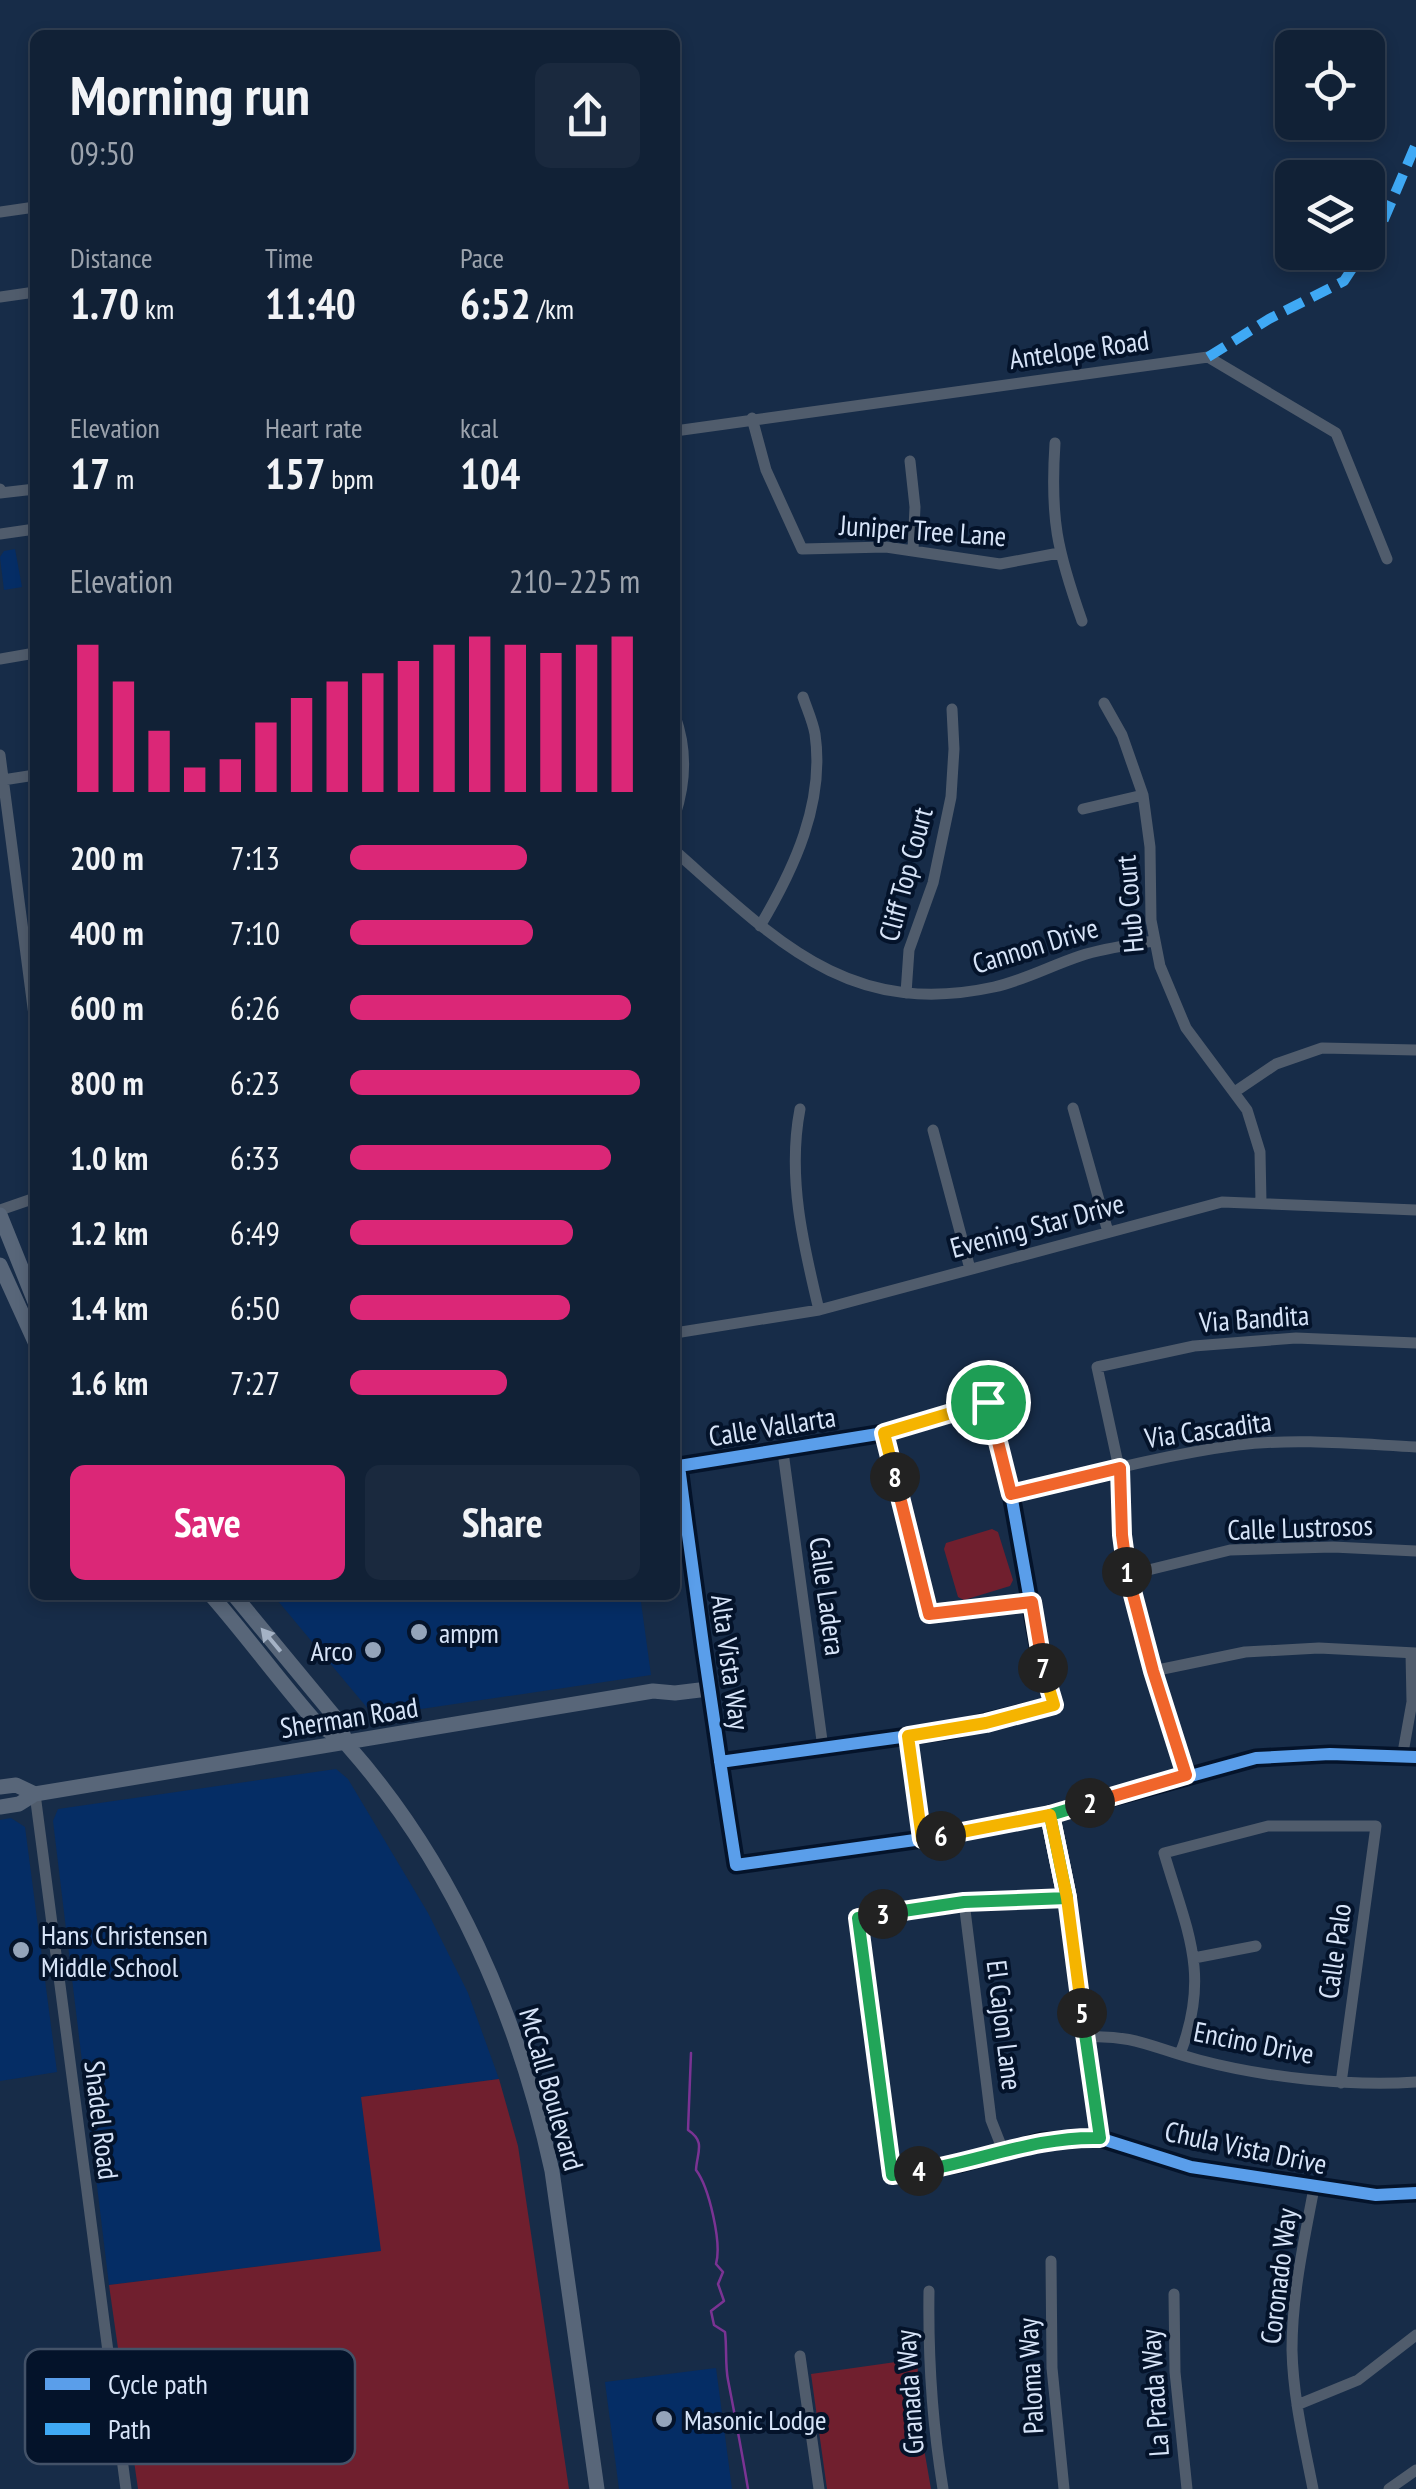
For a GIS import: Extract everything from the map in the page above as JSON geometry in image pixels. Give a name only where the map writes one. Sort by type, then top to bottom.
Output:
[{"type":"street","points":[[0,212],[30,208]]},
{"type":"street","points":[[0,298],[30,293]]},
{"type":"street","name":"Antelope Road","points":[[680,429],[1208,357],[1336,433],[1387,558]]},
{"type":"street","name":"Juniper Tree Lane","points":[[752,418],[766,470],[802,549],[854,546],[912,550],[1000,564],[1058,553]]},
{"type":"street","points":[[1055,443],[1051,494],[1058,553],[1082,621]]},
{"type":"street","points":[[910,461],[916,507],[912,550]]},
{"type":"street","points":[[0,489],[0,493],[30,490]]},
{"type":"street","points":[[0,534],[30,530]]},
{"type":"street","points":[[0,658],[30,654]]},
{"type":"street","points":[[760,926],[794,866],[812,798],[815,732],[803,697]]},
{"type":"street","name":"Hub Court","points":[[1104,703],[1122,734],[1144,795],[1154,941],[1169,993],[1186,1028],[1247,1110],[1258,1142],[1261,1202]]},
{"type":"street","name":"Cliff Top Court","points":[[906,993],[909,950],[932,883],[951,798],[952,708]]},
{"type":"street","points":[[680,739],[684,758],[680,796]]},
{"type":"street","points":[[0,756],[30,985]]},
{"type":"street","points":[[3,780],[30,775]]},
{"type":"street","points":[[1083,808],[1144,795]]},
{"type":"street","name":"Cannon Drive","points":[[680,855],[799,955],[844,978],[906,993],[991,988],[1030,978],[1077,957],[1154,941]]},
{"type":"street","points":[[1236,1091],[1300,1053],[1322,1048],[1416,1050]]},
{"type":"street","points":[[1073,1108],[1108,1232]]},
{"type":"street","points":[[800,1109],[794,1170],[807,1264],[818,1310]]},
{"type":"street","points":[[933,1130],[970,1269]]},
{"type":"street","points":[[30,1200],[0,1212],[30,1289]]},
{"type":"street","name":"Evening Star Drive","points":[[680,1332],[818,1310],[1202,1206],[1261,1202],[1416,1210]]},
{"type":"street","points":[[0,1265],[30,1331]]},
{"type":"street","name":"Via Bandita","points":[[1120,1468],[1098,1367],[1194,1346],[1296,1338],[1416,1343]]},
{"type":"street","name":"Calle Vallarta","points":[[680,1466],[884,1433],[988,1402],[1011,1494]]},
{"type":"street","points":[[884,1433],[929,1614],[1032,1602]]},
{"type":"street","name":"Via Cascadita","points":[[1011,1494],[1238,1445],[1308,1441],[1416,1447]]},
{"type":"street","name":"Calle Ladera","points":[[783,1452],[823,1748]]},
{"type":"street","points":[[1120,1468],[1122,1535],[1128,1575],[1186,1775]]},
{"type":"street","name":"Alta Vista Way","points":[[680,1474],[736,1864],[922,1839]]},
{"type":"street","points":[[720,1762],[969,1726],[1054,1705],[1040,1657],[1011,1494]]},
{"type":"street","name":"Calle Lustrosos","points":[[1128,1575],[1230,1550],[1333,1546],[1416,1551]]},
{"type":"street","name":"McCall Boulevard","points":[[214,1600],[316,1723],[346,1743],[385,1792],[444,1882],[486,1964],[518,2047],[541,2120],[552,2172],[597,2489]]},
{"type":"street","name":"McCall Boulevard","points":[[238,1600],[339,1722],[346,1743]]},
{"type":"street","points":[[908,1736],[922,1839],[1050,1815],[1256,1758],[1330,1754],[1409,1757],[1414,1653],[1320,1648],[1245,1652],[1153,1671]]},
{"type":"street","name":"Sherman Road","points":[[0,1807],[19,1804],[35,1794],[631,1693],[708,1689]]},
{"type":"street","points":[[0,1787],[16,1785],[35,1794]]},
{"type":"street","name":"Shadel Road","points":[[35,1794],[108,2349]]},
{"type":"street","points":[[1050,1815],[1067,1898],[1100,2138]]},
{"type":"street","name":"Calle Palo","points":[[1194,1958],[1164,1853],[1268,1826],[1376,1826],[1341,2083]]},
{"type":"street","points":[[964,1902],[1067,1898]]},
{"type":"street","name":"Chula Vista Drive","points":[[964,1902],[858,1918],[892,2175],[959,2164],[1042,2140],[1100,2138],[1192,2167],[1376,2196],[1416,2193]]},
{"type":"street","name":"El Cajon Lane","points":[[964,1902],[991,2120],[1004,2152]]},
{"type":"street","points":[[1180,2054],[1192,2024],[1197,1992],[1194,1958],[1256,1946]]},
{"type":"street","name":"Encino Drive","points":[[1086,2036],[1128,2037],[1211,2063],[1341,2083],[1416,2082]]},
{"type":"street","name":"Coronado Way","points":[[1313,2489],[1297,2405],[1292,2352],[1294,2299],[1314,2188]]},
{"type":"street","name":"Paloma Way","points":[[1052,2261],[1052,2368],[1064,2489]]},
{"type":"street","name":"Granada Way","points":[[929,2290],[930,2378],[943,2489]]},
{"type":"street","name":"La Prada Way","points":[[1174,2294],[1175,2372],[1187,2489]]},
{"type":"street","points":[[1297,2405],[1358,2380],[1416,2334]]},
{"type":"street","points":[[800,2356],[818,2489]]},
{"type":"street","name":"Shadel Road","points":[[123,2464],[126,2489]]},
{"type":"street","points":[[1389,2489],[1416,2470]]},
{"type":"shaded area","points":[[15,549],[22,587],[4,590],[0,557],[4,551]]},
{"type":"shaded area","points":[[992,1529],[998,1532],[1013,1580],[1010,1586],[964,1600],[958,1597],[944,1549],[946,1543]]},
{"type":"shaded area","points":[[277,1600],[641,1600],[651,1675],[374,1716]]},
{"type":"shaded area","points":[[336,1769],[348,1779],[428,1913],[468,1993],[499,2079],[361,2097],[382,2251],[109,2285],[53,1821],[58,1809]]},
{"type":"shaded area","name":"Hans Christensen Middle School","points":[[11,1818],[25,1827],[57,2072],[0,2081],[0,1820]]},
{"type":"shaded area","points":[[499,2079],[518,2146],[569,2489],[138,2489],[134,2464],[355,2464],[355,2349],[118,2349],[109,2285],[381,2251],[361,2097]]},
{"type":"shaded area","points":[[917,2359],[923,2443],[931,2489],[827,2489],[811,2374]]},
{"type":"shaded area","points":[[716,2368],[732,2489],[619,2489],[605,2382]]},
{"type":"waterway","points":[[691,2053],[688,2130],[699,2143],[696,2170],[710,2202],[716,2230],[716,2264],[723,2272],[718,2284],[724,2301],[711,2311],[714,2325],[725,2332],[727,2374],[748,2489]]},
{"type":"marked path","points":[[1385,217],[1416,144]]},
{"type":"marked path","points":[[1208,357],[1269,319],[1344,281],[1351,270]]},
{"type":"cycle path","points":[[680,1466],[884,1433],[988,1402],[1011,1494],[1040,1657],[1054,1705],[952,1730],[721,1762]]},
{"type":"cycle path","points":[[680,1473],[721,1762]]},
{"type":"cycle path","points":[[721,1762],[736,1865],[922,1839],[1049,1815],[1256,1758],[1330,1754],[1416,1757]]},
{"type":"cycle path","points":[[1067,1898],[964,1902],[858,1918],[892,2175],[959,2164],[1042,2141],[1099,2138],[1191,2167],[1376,2195],[1416,2193]]},
{"type":"place","name":"ampm","points":[[419,1632]]},
{"type":"place","name":"Arco","points":[[373,1650]]},
{"type":"place","name":"Hans Christensen Middle School","points":[[21,1950]]},
{"type":"place","name":"Masonic Lodge","points":[[664,2419]]},
{"type":"route","points":[[988,1402],[884,1433],[929,1614],[1032,1602],[1040,1657],[1054,1705],[986,1723],[908,1736],[922,1839],[1050,1815],[1067,1898],[1100,2138],[1042,2140],[959,2164],[892,2175],[858,1918],[964,1902],[1067,1898],[1050,1815],[1186,1775],[1128,1575],[1122,1535],[1120,1468],[1011,1494],[988,1402]]}]
